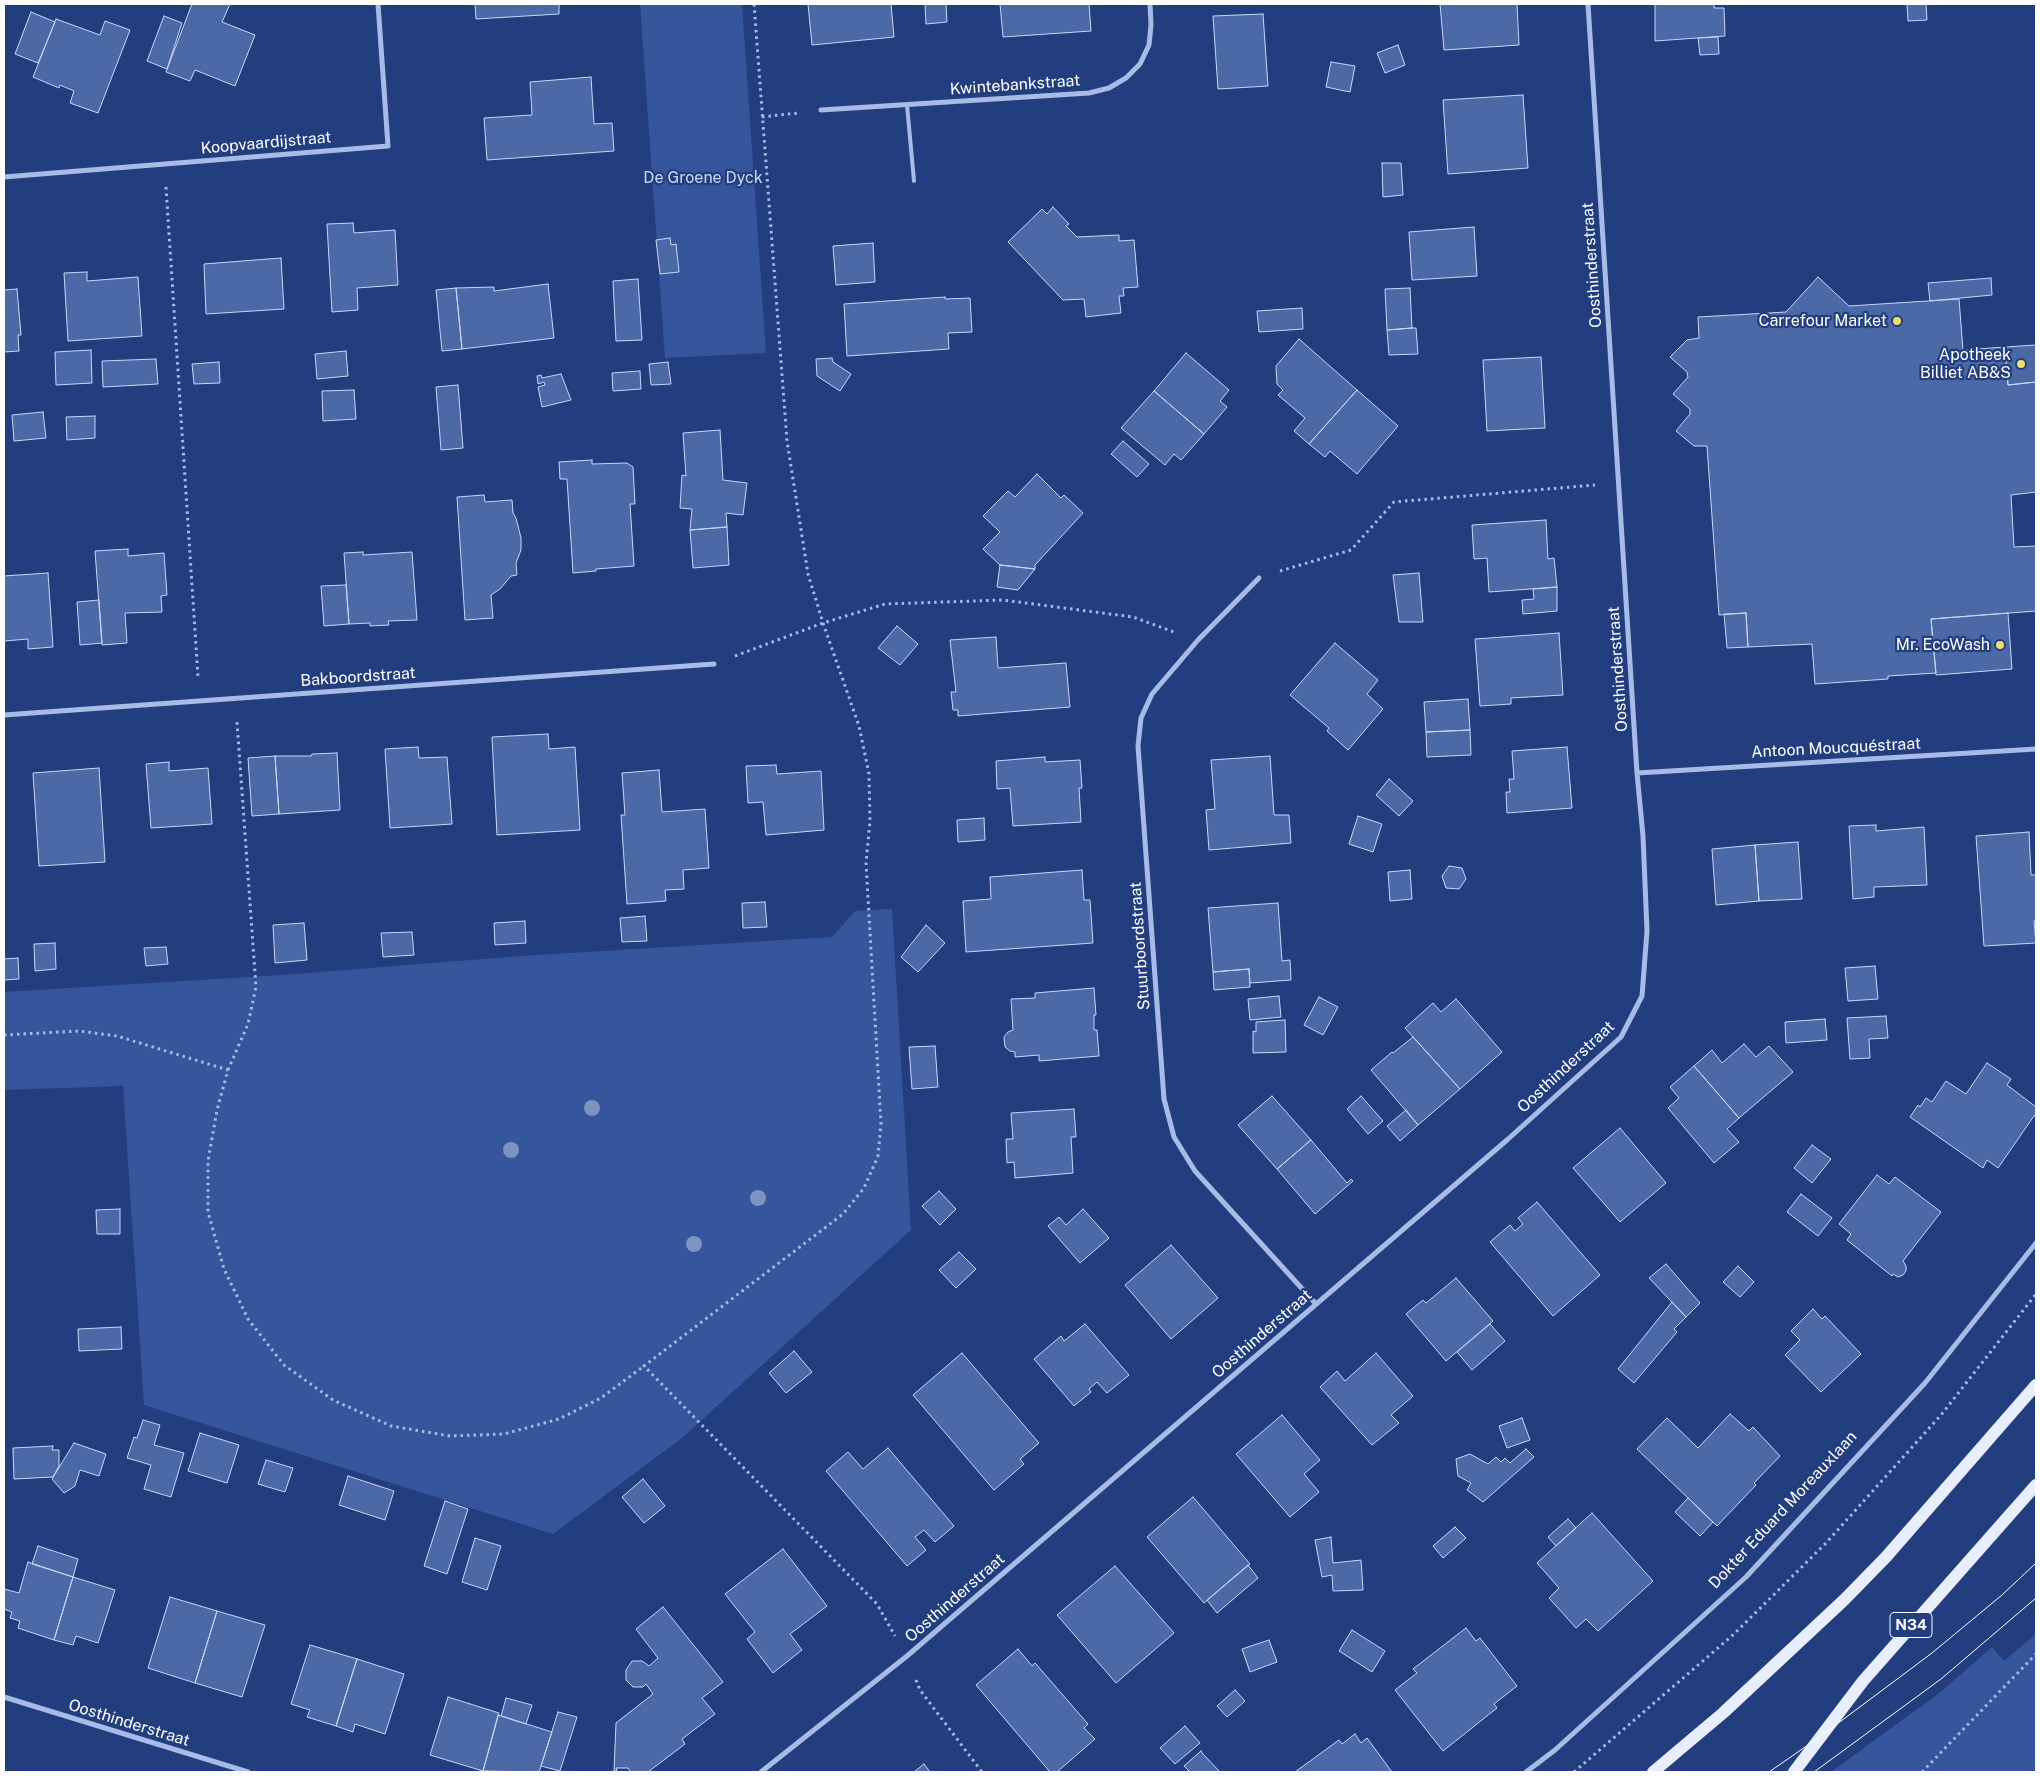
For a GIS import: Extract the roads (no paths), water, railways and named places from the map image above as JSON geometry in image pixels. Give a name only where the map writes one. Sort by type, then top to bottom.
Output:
[{"type":"main road","points":[[1653,1772],[1764,1676],[1874,1569],[2016,1410],[2036,1385]]},
{"type":"main road","name":"N34","points":[[1794,1772],[1863,1681],[2036,1485]]},
{"type":"street","name":"Koopvaardijstraat","points":[[4,177],[388,146],[378,4]]},
{"type":"street","name":"Kwintebankstraat","points":[[821,110],[1089,93],[1109,88],[1126,78],[1140,64],[1149,45],[1151,25],[1150,4]]},
{"type":"street","name":"Oosthinderstraat","points":[[761,1772],[907,1656],[1507,1140],[1621,1037],[1642,996],[1648,931],[1643,836],[1637,773],[1588,4]]},
{"type":"street","name":"Stuurboordstraat","points":[[1259,578],[1198,640],[1152,694],[1140,718],[1138,746],[1164,1098],[1174,1137],[1195,1171],[1316,1304]]},
{"type":"street","name":"Bakboordstraat","points":[[4,715],[714,664]]},
{"type":"street","name":"Antoon Moucquéstraat","points":[[1637,773],[2036,749]]},
{"type":"street","name":"Dokter Eduard Moreauxlaan","points":[[1526,1772],[1556,1750],[1746,1577],[1925,1383],[2036,1243]]},
{"type":"street","name":"Oosthinderstraat","points":[[4,1697],[248,1772]]},
{"type":"lane","points":[[907,105],[914,181]]},
{"type":"tram line","points":[[1769,1772],[1821,1736],[1932,1653],[2002,1595],[2036,1563]]},
{"type":"tram line","points":[[1814,1772],[1941,1679],[2036,1598]]},
{"type":"place","name":"Carrefour Market","points":[[1897,321]]},
{"type":"place","name":"Apotheek Billiet AB&S","points":[[2021,364]]},
{"type":"place","name":"Mr. EcoWash","points":[[2000,645]]},
{"type":"park label","name":"De Groene Dyck","points":[[703,178]]}]
